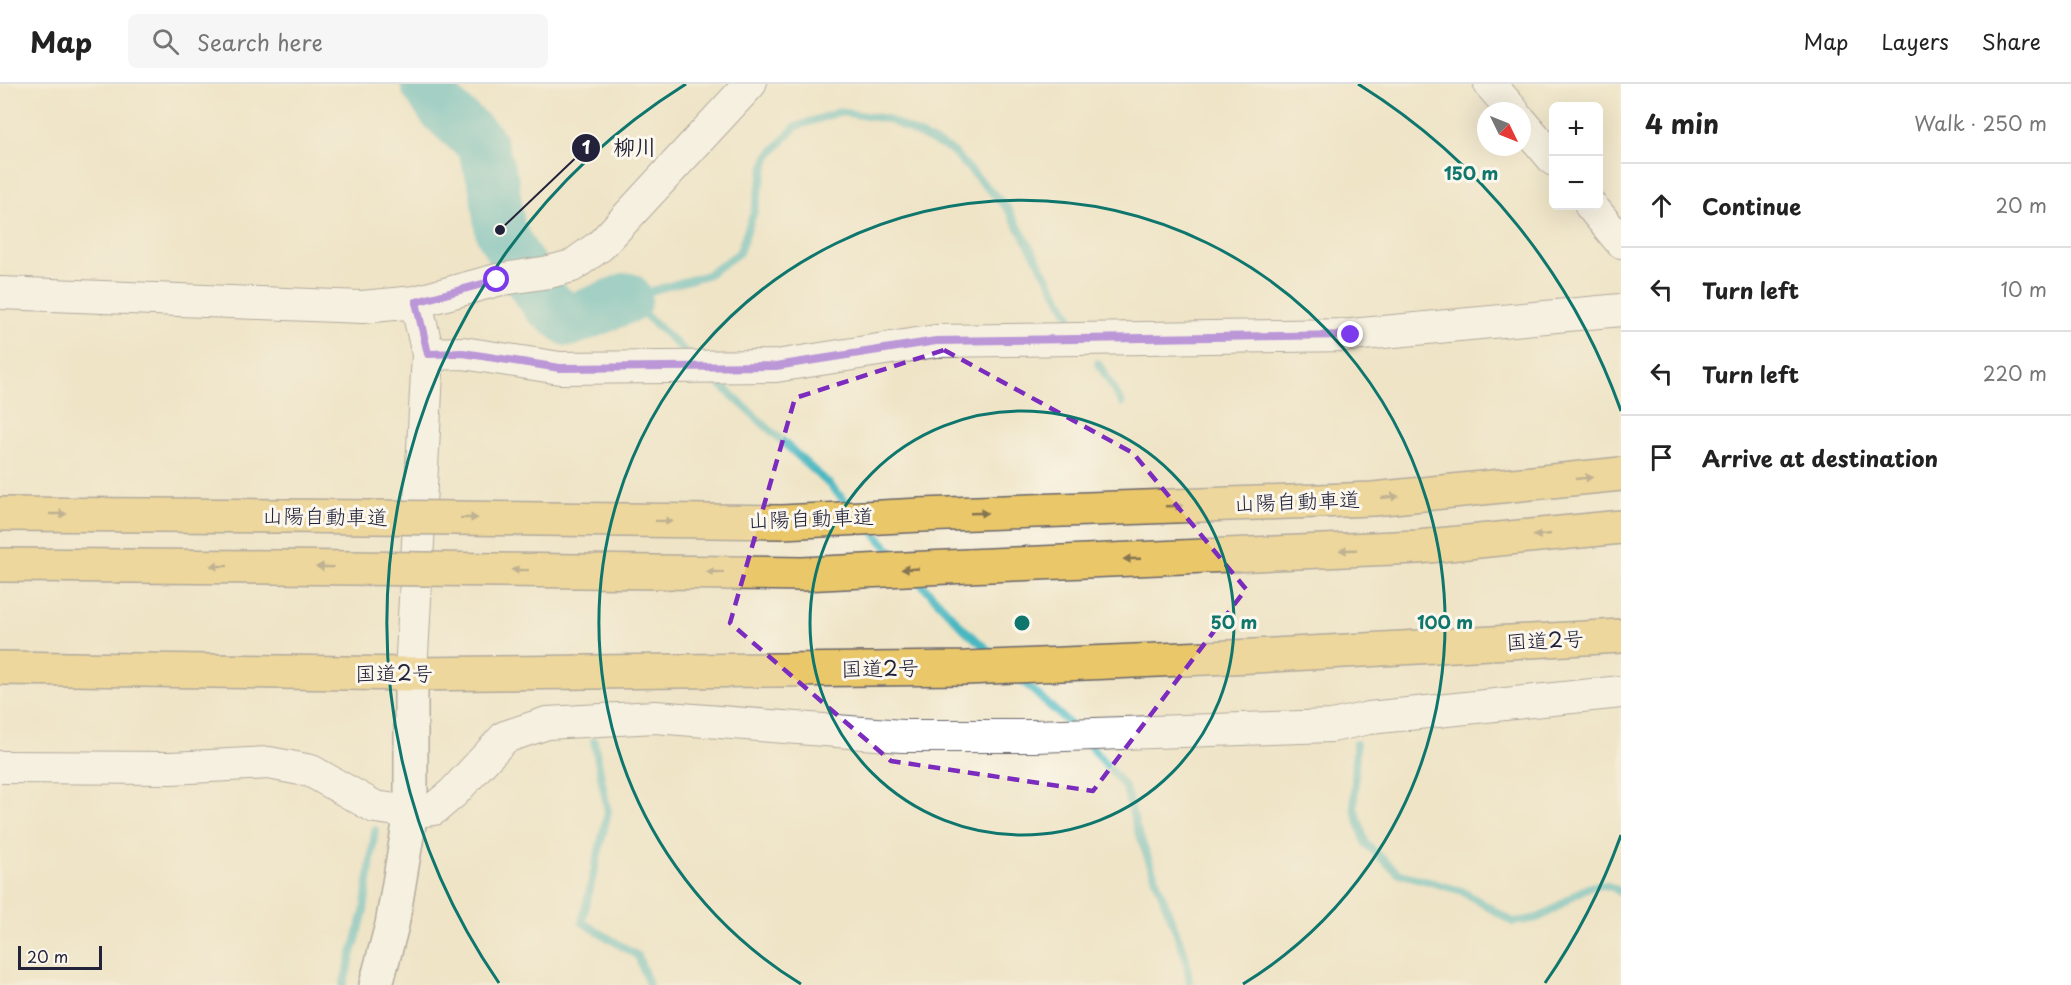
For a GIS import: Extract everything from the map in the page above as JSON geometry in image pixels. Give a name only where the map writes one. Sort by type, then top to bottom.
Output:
[{"type":"highway","name":"山陽自動車道","points":[[0,514],[782,522],[1373,499],[1621,474]]},
{"type":"highway","points":[[0,565],[802,574],[1418,547],[1621,527]]},
{"type":"highway","name":"国道2号","points":[[0,668],[411,674],[966,668],[1254,656],[1621,636]]},
{"type":"highway","name":"国道2号","points":[[0,688],[137,670]]},
{"type":"street","points":[[0,294],[362,307],[416,302],[497,280],[572,266],[601,245],[750,84]]},
{"type":"street","points":[[1490,84],[1505,102]]},
{"type":"street","points":[[1531,133],[1551,156]]},
{"type":"street","points":[[1594,210],[1621,242]]},
{"type":"street","points":[[376,985],[392,925],[411,812],[411,674],[428,354],[416,302]]},
{"type":"street","points":[[428,354],[463,353],[560,368],[776,366],[936,341],[1351,335],[1621,310]]},
{"type":"street","points":[[0,767],[171,768],[269,763],[311,771],[375,807],[411,812],[434,810],[506,737],[547,723],[655,717],[902,736],[1035,736],[1332,726],[1369,718],[1621,692]]},
{"type":"highlighted area","points":[[944,350],[1133,453],[1246,589],[1093,791],[891,761],[730,623],[795,398]]},
{"type":"waterway","points":[[426,84],[443,109],[481,143],[494,184],[500,230],[516,260],[547,304],[570,321],[627,298]]},
{"type":"waterway","points":[[627,298],[707,275],[739,253],[754,212],[767,158],[795,127],[839,112],[887,119],[951,150],[1008,209],[1070,316]]},
{"type":"waterway","points":[[627,298],[692,358]]},
{"type":"waterway","points":[[1098,363],[1122,403]]},
{"type":"waterway","points":[[710,375],[830,485],[853,510]]},
{"type":"waterway","points":[[868,526],[900,561]]},
{"type":"waterway","points":[[915,577],[964,629],[995,656]]},
{"type":"waterway","points":[[1016,675],[1073,727]]},
{"type":"waterway","points":[[594,741],[608,812],[582,922],[638,956],[649,985]]},
{"type":"waterway","points":[[1088,743],[1125,787],[1137,829],[1186,958],[1190,985]]},
{"type":"waterway","points":[[1356,744],[1354,807],[1366,844],[1398,873],[1462,891],[1513,922],[1537,918],[1578,893],[1599,885],[1610,887],[1621,893]]},
{"type":"waterway","points":[[343,985],[364,912],[375,830]]},
{"type":"place","name":"柳川","points":[[500,230]]},
{"type":"route","points":[[497,280],[416,302],[428,354],[463,353],[560,368],[776,366],[936,341],[1351,335]]}]
